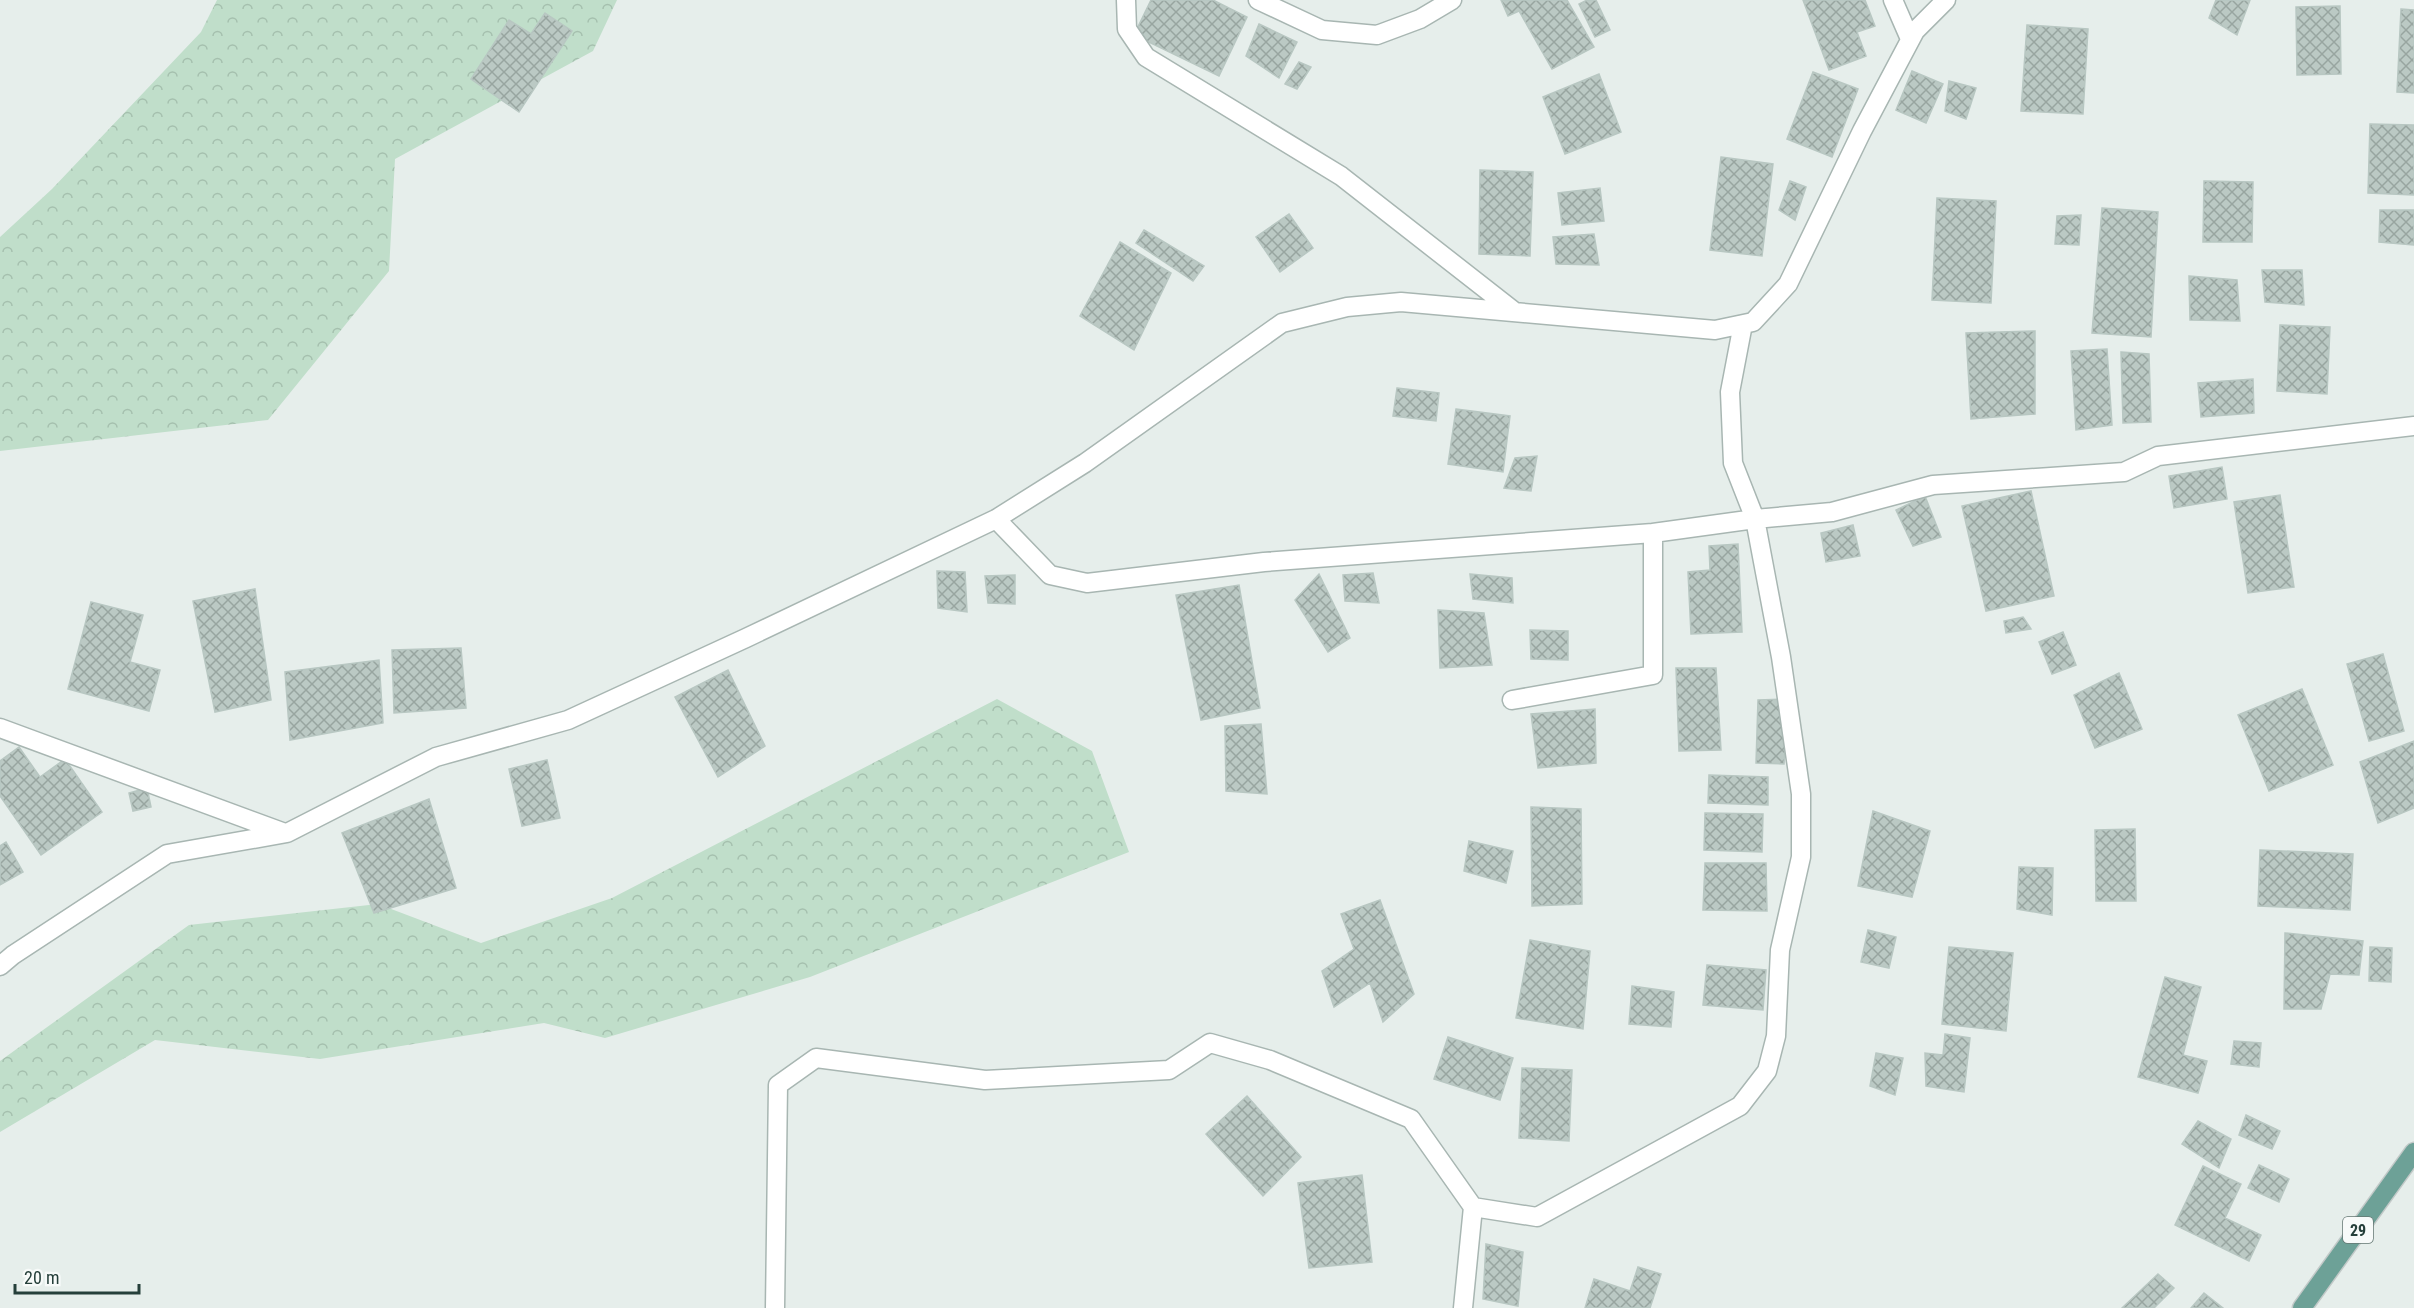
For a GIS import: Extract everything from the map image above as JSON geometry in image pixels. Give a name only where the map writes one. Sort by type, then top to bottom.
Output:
[{"type":"main road","name":"29","points":[[2302,1308],[2414,1152]]},
{"type":"street","points":[[1126,0],[1127,29],[1146,57],[1341,176],[1515,312]]},
{"type":"street","points":[[1258,0],[1322,30],[1377,35],[1420,19],[1452,0]]},
{"type":"street","points":[[1893,0],[1910,39]]},
{"type":"street","points":[[0,966],[13,955],[167,854],[287,833],[436,757],[568,720],[996,519],[1085,463],[1282,323],[1347,307],[1401,302],[1715,330],[1753,322],[1788,284],[1862,131],[1910,39],[1946,0]]},
{"type":"street","points":[[1473,1207],[1537,1217],[1740,1106],[1767,1071],[1776,1036],[1780,950],[1801,857],[1801,794],[1781,657],[1755,519],[1733,463],[1730,392],[1743,324]]},
{"type":"street","points":[[996,519],[1050,575],[1087,583],[1264,562],[1653,533],[1755,519],[1832,512],[1933,485],[2124,472],[2158,456],[2414,426]]},
{"type":"street","points":[[1512,700],[1653,675],[1653,533]]},
{"type":"street","points":[[0,728],[287,833]]},
{"type":"street","points":[[775,1308],[778,1085],[816,1058],[985,1080],[1169,1070],[1210,1043],[1270,1060],[1411,1119],[1473,1207],[1463,1308]]},
{"type":"green space","points":[[217,0],[617,0],[593,51],[395,159],[389,271],[268,420],[0,451],[0,237],[52,189],[201,32]]},
{"type":"green space","points":[[997,699],[1092,751],[1129,852],[810,977],[605,1038],[544,1023],[320,1059],[155,1040],[0,1132],[0,1061],[189,925],[378,904],[481,943],[612,898]]},
{"type":"building","points":[[1151,0],[1213,0],[1247,17],[1219,76],[1134,35]]},
{"type":"building","points":[[1501,0],[1567,0],[1594,47],[1552,69],[1519,11],[1508,16]]},
{"type":"building","points":[[1587,0],[1596,0],[1610,30],[1595,37],[1579,4]]},
{"type":"building","points":[[1803,0],[1865,0],[1875,26],[1857,32],[1866,56],[1829,70]]},
{"type":"building","points":[[2216,0],[2250,0],[2237,35],[2209,18]]},
{"type":"building","points":[[2340,6],[2341,74],[2297,75],[2296,7]]},
{"type":"building","points":[[2401,9],[2414,10],[2414,93],[2397,92]]},
{"type":"building","points":[[545,13],[572,31],[519,112],[471,79],[509,20],[531,34]]},
{"type":"building","points":[[1259,24],[1297,42],[1279,78],[1246,56]]},
{"type":"building","points":[[2027,25],[2088,29],[2083,114],[2021,111]]},
{"type":"building","points":[[1299,62],[1311,67],[1297,89],[1285,84]]},
{"type":"building","points":[[1912,71],[1943,84],[1926,123],[1896,110]]},
{"type":"building","points":[[1813,72],[1858,89],[1832,157],[1787,139]]},
{"type":"building","points":[[1599,74],[1621,132],[1565,154],[1543,97]]},
{"type":"building","points":[[1949,81],[1976,88],[1966,119],[1945,111]]},
{"type":"building","points":[[2370,124],[2414,125],[2414,195],[2368,193]]},
{"type":"building","points":[[1721,157],[1773,164],[1762,256],[1710,250]]},
{"type":"building","points":[[1480,170],[1533,172],[1530,256],[1479,254]]},
{"type":"building","points":[[1790,181],[1806,187],[1795,220],[1779,210]]},
{"type":"building","points":[[2204,181],[2253,182],[2252,242],[2203,242]]},
{"type":"building","points":[[1600,188],[1604,221],[1562,225],[1558,193]]},
{"type":"building","points":[[1937,198],[1996,201],[1991,303],[1932,300]]},
{"type":"building","points":[[2102,208],[2158,212],[2151,337],[2092,333]]},
{"type":"building","points":[[2380,210],[2414,210],[2414,245],[2379,242]]},
{"type":"building","points":[[1289,214],[1313,248],[1280,272],[1256,237]]},
{"type":"building","points":[[2081,215],[2079,245],[2055,244],[2057,216]]},
{"type":"building","points":[[1144,230],[1204,266],[1193,281],[1136,243]]},
{"type":"building","points":[[1594,234],[1599,265],[1556,264],[1553,237]]},
{"type":"building","points":[[1120,242],[1171,273],[1134,350],[1080,316]]},
{"type":"building","points":[[2262,270],[2302,270],[2304,305],[2265,302]]},
{"type":"building","points":[[2189,276],[2237,280],[2240,321],[2190,320]]},
{"type":"building","points":[[2280,325],[2330,327],[2327,394],[2277,391]]},
{"type":"building","points":[[2035,331],[2035,414],[1971,419],[1966,333]]},
{"type":"building","points":[[2107,349],[2112,425],[2076,430],[2071,351]]},
{"type":"building","points":[[2121,352],[2149,354],[2151,422],[2123,423]]},
{"type":"building","points":[[2253,379],[2254,413],[2201,417],[2198,383]]},
{"type":"building","points":[[1397,388],[1439,393],[1436,421],[1393,416]]},
{"type":"building","points":[[1456,409],[1510,416],[1503,472],[1448,464]]},
{"type":"building","points":[[1537,456],[1531,491],[1504,488],[1515,458]]},
{"type":"building","points":[[2222,467],[2227,499],[2174,508],[2169,476]]},
{"type":"building","points":[[2031,491],[2054,596],[1986,611],[1962,506]]},
{"type":"building","points":[[2280,495],[2294,587],[2248,593],[2234,502]]},
{"type":"building","points":[[1925,496],[1941,537],[1913,546],[1896,510]]},
{"type":"building","points":[[1853,525],[1860,556],[1826,562],[1821,533]]},
{"type":"building","points":[[1738,544],[1742,632],[1691,634],[1688,572],[1710,570],[1709,546]]},
{"type":"building","points":[[937,571],[965,572],[967,612],[938,608]]},
{"type":"building","points":[[1373,573],[1379,603],[1345,601],[1343,575]]},
{"type":"building","points":[[1319,574],[1350,638],[1328,652],[1295,600]]},
{"type":"building","points":[[1470,574],[1512,578],[1513,603],[1473,599]]},
{"type":"building","points":[[1015,575],[1015,604],[988,603],[985,576]]},
{"type":"building","points":[[1239,585],[1260,708],[1201,720],[1176,595]]},
{"type":"building","points":[[255,589],[271,700],[215,712],[193,601]]},
{"type":"building","points":[[91,602],[143,615],[130,662],[160,670],[149,711],[68,689]]},
{"type":"building","points":[[1438,610],[1484,613],[1492,665],[1440,668]]},
{"type":"building","points":[[2023,617],[2031,629],[2006,633],[2004,621]]},
{"type":"building","points":[[1530,630],[1568,631],[1568,660],[1531,659]]},
{"type":"building","points":[[2063,632],[2076,665],[2052,674],[2039,642]]},
{"type":"building","points":[[461,648],[466,708],[394,713],[392,650]]},
{"type":"building","points":[[2383,654],[2404,731],[2369,741],[2347,664]]},
{"type":"building","points":[[379,660],[383,723],[290,740],[285,672]]},
{"type":"building","points":[[1676,668],[1716,668],[1721,750],[1679,751]]},
{"type":"building","points":[[728,670],[765,746],[718,777],[675,697]]},
{"type":"building","points":[[2119,673],[2142,729],[2095,748],[2074,695]]},
{"type":"building","points":[[2302,689],[2333,765],[2269,791],[2238,715]]},
{"type":"building","points":[[1789,699],[1784,764],[1756,763],[1758,700]]},
{"type":"building","points":[[1595,709],[1596,763],[1538,768],[1531,714]]},
{"type":"building","points":[[1261,724],[1267,794],[1226,791],[1225,726]]},
{"type":"building","points":[[2414,741],[2414,808],[2378,823],[2360,762]]},
{"type":"building","points":[[19,747],[40,777],[65,759],[102,812],[41,855],[0,796],[0,761]]},
{"type":"building","points":[[547,760],[560,818],[522,826],[509,769]]},
{"type":"building","points":[[1709,775],[1768,777],[1768,805],[1708,803]]},
{"type":"building","points":[[147,788],[151,807],[133,811],[129,793]]},
{"type":"building","points":[[429,799],[456,888],[374,913],[342,833]]},
{"type":"building","points":[[1531,807],[1581,809],[1582,904],[1532,906]]},
{"type":"building","points":[[1873,811],[1930,831],[1912,897],[1858,886]]},
{"type":"building","points":[[1705,813],[1763,814],[1762,852],[1704,850]]},
{"type":"building","points":[[2135,829],[2136,901],[2096,901],[2095,830]]},
{"type":"building","points":[[1469,841],[1513,851],[1506,883],[1464,871]]},
{"type":"building","points":[[6,842],[23,872],[0,885],[0,846]]},
{"type":"building","points":[[2260,850],[2353,854],[2350,910],[2258,906]]},
{"type":"building","points":[[1705,863],[1766,863],[1767,911],[1703,910]]},
{"type":"building","points":[[2019,867],[2053,868],[2052,915],[2017,909]]},
{"type":"building","points":[[1380,900],[1414,994],[1383,1022],[1370,983],[1334,1007],[1322,971],[1354,949],[1341,914]]},
{"type":"building","points":[[1868,930],[1896,937],[1889,968],[1861,962]]},
{"type":"building","points":[[2285,933],[2363,941],[2359,975],[2330,974],[2321,1009],[2284,1009]]},
{"type":"building","points":[[1530,940],[1590,951],[1583,1029],[1516,1018]]},
{"type":"building","points":[[1949,947],[2013,953],[2006,1031],[1942,1024]]},
{"type":"building","points":[[2370,947],[2392,948],[2391,982],[2369,981]]},
{"type":"building","points":[[1707,965],[1766,970],[1763,1010],[1703,1005]]},
{"type":"building","points":[[2165,977],[2201,987],[2183,1055],[2207,1061],[2198,1093],[2138,1077]]},
{"type":"building","points":[[1632,986],[1674,992],[1671,1027],[1629,1024]]},
{"type":"building","points":[[1945,1034],[1970,1038],[1964,1092],[1926,1086],[1925,1053],[1943,1055]]},
{"type":"building","points":[[1448,1037],[1513,1058],[1500,1100],[1434,1079]]},
{"type":"building","points":[[2234,1041],[2261,1043],[2259,1067],[2231,1064]]},
{"type":"building","points":[[1876,1053],[1903,1058],[1895,1095],[1870,1086]]},
{"type":"building","points":[[1522,1068],[1572,1070],[1569,1141],[1519,1138]]},
{"type":"building","points":[[1247,1096],[1301,1157],[1263,1196],[1206,1134]]},
{"type":"building","points":[[2246,1115],[2280,1131],[2272,1149],[2239,1135]]},
{"type":"building","points":[[2198,1121],[2231,1139],[2219,1168],[2182,1144]]},
{"type":"building","points":[[2259,1165],[2289,1179],[2279,1202],[2248,1188]]},
{"type":"building","points":[[2203,1166],[2241,1184],[2225,1218],[2261,1235],[2249,1261],[2175,1225]]},
{"type":"building","points":[[1362,1175],[1372,1262],[1309,1268],[1298,1183]]},
{"type":"building","points":[[1486,1244],[1523,1252],[1518,1306],[1483,1299]]},
{"type":"building","points":[[1638,1267],[1661,1274],[1650,1308],[1585,1308],[1594,1279],[1630,1291]]},
{"type":"building","points":[[2158,1274],[2174,1288],[2154,1308],[2122,1308]]},
{"type":"building","points":[[2204,1293],[2223,1308],[2191,1308]]}]
